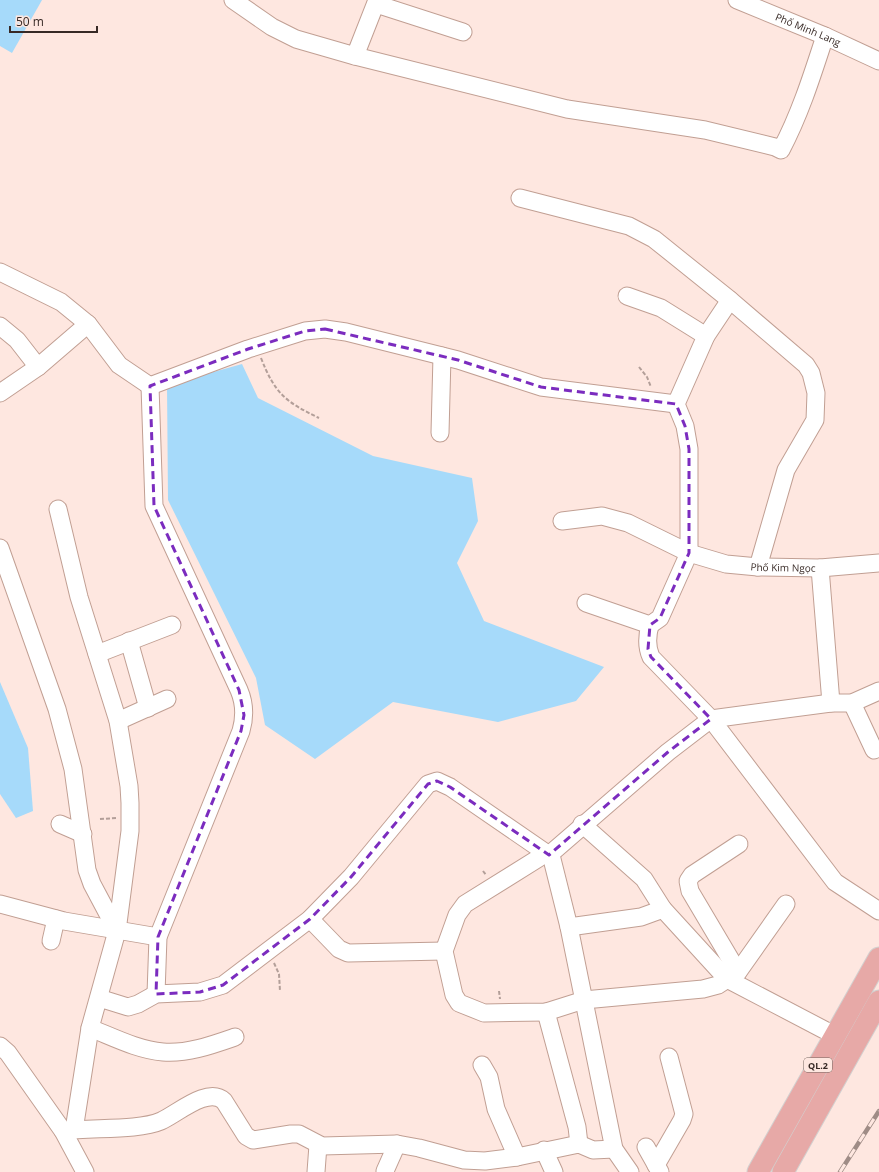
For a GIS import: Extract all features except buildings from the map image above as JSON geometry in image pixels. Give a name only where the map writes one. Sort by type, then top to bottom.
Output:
[{"type":"main road","name":"QL.2","points":[[758,1172],[879,958]]},
{"type":"main road","name":"QL.2","points":[[783,1172],[879,1001]]},
{"type":"street","points":[[233,0],[272,27],[296,39],[355,56],[567,109],[706,130],[775,147],[781,150],[804,102],[825,36]]},
{"type":"street","name":"Phố Minh Lang","points":[[737,0],[766,5],[825,36],[879,61]]},
{"type":"street","points":[[355,56],[376,2],[463,32]]},
{"type":"street","points":[[520,198],[629,226],[654,239],[730,300],[806,365],[811,373],[816,393],[815,420],[786,470],[758,567]]},
{"type":"street","points":[[0,272],[61,302],[88,324],[119,365],[150,386]]},
{"type":"street","points":[[626,296],[661,308],[706,336]]},
{"type":"street","points":[[730,300],[706,336],[676,404],[685,426],[689,449],[689,553],[660,618],[650,625],[647,640],[648,649],[651,657],[711,719],[835,882],[879,911]]},
{"type":"street","points":[[0,393],[38,367],[88,324]]},
{"type":"street","points":[[0,326],[17,340],[38,367]]},
{"type":"street","points":[[150,386],[257,346],[305,331],[325,329],[346,332],[442,356],[541,387],[676,404]]},
{"type":"street","points":[[440,433],[442,356]]},
{"type":"street","points":[[150,386],[154,506],[240,690],[244,715],[241,731],[158,937],[156,994]]},
{"type":"street","points":[[58,509],[79,597],[118,721],[129,786],[130,831],[117,931],[90,1028],[68,1130]]},
{"type":"street","name":"Phố Kim Ngọc","points":[[562,521],[602,516],[628,523],[689,553],[726,564],[758,567],[820,568],[879,563]]},
{"type":"street","points":[[0,548],[57,709],[73,769],[87,870],[92,884],[117,931]]},
{"type":"street","points":[[820,568],[831,703]]},
{"type":"street","points":[[586,603],[650,625]]},
{"type":"street","points":[[97,654],[172,624]]},
{"type":"street","points":[[129,641],[148,708]]},
{"type":"street","points":[[786,904],[733,976],[718,986],[702,990],[584,1000],[546,1012],[484,1013],[459,1003],[454,995],[444,951],[457,915],[465,904],[542,856],[548,855],[582,824],[668,752],[711,719],[831,703],[852,702],[879,691]]},
{"type":"street","points":[[118,721],[167,700]]},
{"type":"street","points":[[852,702],[874,750]]},
{"type":"street","points":[[99,998],[128,1007],[138,1004],[156,994],[209,990],[223,984],[310,919],[351,877],[428,784],[437,781],[450,787],[548,855],[552,860],[569,927],[614,1149],[630,1172]]},
{"type":"street","points":[[60,824],[83,834]]},
{"type":"street","points":[[582,824],[644,879],[663,909],[733,976],[834,1036]]},
{"type":"street","points":[[733,976],[690,891],[688,881],[692,875],[739,844]]},
{"type":"street","points":[[0,904],[56,919],[117,931],[158,937]]},
{"type":"street","points":[[569,927],[641,917],[663,909]]},
{"type":"street","points":[[51,941],[56,919]]},
{"type":"street","points":[[310,919],[340,949],[348,953],[444,951]]},
{"type":"street","points":[[546,1012],[577,1127],[579,1144]]},
{"type":"street","points":[[90,1028],[146,1049],[164,1052],[208,1046],[235,1037]]},
{"type":"street","points":[[0,1046],[8,1053],[68,1130],[85,1172]]},
{"type":"street","points":[[658,1169],[684,1114],[670,1057]]},
{"type":"street","points":[[482,1065],[489,1077],[496,1109],[517,1157]]},
{"type":"street","points":[[68,1130],[151,1124],[160,1122],[192,1103],[212,1096],[220,1098],[224,1101],[246,1136],[253,1140],[299,1134],[318,1145],[397,1144],[419,1148],[464,1160],[485,1161],[517,1157],[544,1150],[579,1144],[593,1150],[614,1149]]},
{"type":"street","points":[[385,1171],[397,1144]]},
{"type":"street","points":[[316,1172],[318,1145]]},
{"type":"street","points":[[646,1147],[658,1169]]},
{"type":"street","points":[[544,1150],[554,1172]]},
{"type":"path","points":[[257,346],[265,368],[277,391],[295,406],[320,418]]},
{"type":"path","points":[[639,367],[647,377],[656,401]]},
{"type":"path","points":[[266,952],[273,961],[279,974],[280,991]]},
{"type":"highlighted area","points":[[325,329],[458,360],[541,387],[676,404],[685,426],[689,449],[689,553],[660,618],[650,625],[648,649],[651,657],[711,719],[668,752],[549,855],[450,787],[437,781],[428,784],[351,877],[310,919],[223,985],[200,992],[156,994],[158,937],[241,731],[244,715],[239,690],[154,506],[150,386],[248,349],[305,331]]},
{"type":"water","points":[[0,0],[42,0],[12,53],[0,46]]},
{"type":"water","points":[[242,364],[258,398],[373,456],[472,478],[478,521],[457,563],[484,621],[604,667],[576,701],[498,722],[393,702],[315,759],[265,725],[256,678],[168,500],[167,385]]},
{"type":"water","points":[[0,682],[28,748],[33,811],[16,818],[0,794]]},
{"type":"railway","points":[[840,1172],[879,1111]]}]
